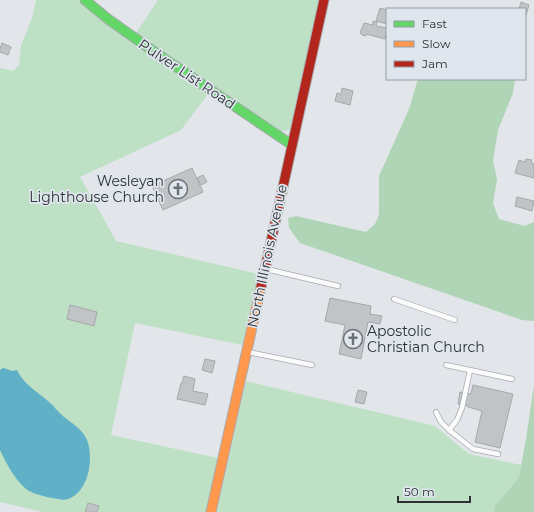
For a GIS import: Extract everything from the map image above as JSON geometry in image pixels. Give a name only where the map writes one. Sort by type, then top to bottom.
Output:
[{"type":"street","name":"Pulver List Road","points":[[85,0],[108,19],[161,57],[292,145]]},
{"type":"street","name":"North Illinois Avenue","points":[[211,512],[324,0]]},
{"type":"lane","points":[[264,269],[338,286]]},
{"type":"lane","points":[[394,298],[455,320]]},
{"type":"lane","points":[[246,351],[312,365]]},
{"type":"lane","points":[[446,365],[512,379]]},
{"type":"lane","points":[[449,430],[457,420],[462,408],[470,370]]},
{"type":"lane","points":[[436,412],[441,422],[473,449],[498,454]]},
{"type":"green space","points":[[36,0],[78,0],[84,6],[208,94],[181,130],[80,177],[116,241],[258,274],[242,345],[135,323],[111,435],[218,458],[207,512],[43,512],[0,502],[0,68],[13,71],[19,65],[21,46],[32,18]]},
{"type":"green space","points":[[158,0],[319,0],[290,129],[280,131],[136,33]]},
{"type":"green space","points":[[418,80],[515,80],[513,93],[498,130],[493,161],[497,179],[493,203],[499,219],[525,226],[534,222],[534,321],[522,320],[300,243],[289,228],[288,218],[296,216],[366,232],[375,224],[379,215],[379,176],[409,109]]},
{"type":"green space","points":[[246,381],[435,426],[469,454],[521,465],[519,476],[495,505],[494,512],[217,512]]},
{"type":"green space","points":[[534,385],[534,512],[494,512],[495,505],[519,476]]},
{"type":"water","points":[[3,368],[12,371],[17,370],[27,384],[77,427],[87,440],[90,456],[88,474],[81,489],[75,495],[66,500],[35,494],[27,490],[14,475],[2,455],[0,450],[0,370]]},
{"type":"building","points":[[521,2],[529,5],[526,15],[526,8],[519,8]]},
{"type":"building","points":[[380,8],[386,10],[386,24],[376,21]]},
{"type":"building","points":[[373,21],[377,22],[376,26],[386,28],[385,39],[366,34],[366,36],[360,33],[364,23],[373,25]]},
{"type":"building","points":[[2,43],[11,47],[8,55],[0,52]]},
{"type":"building","points":[[342,88],[353,91],[350,105],[335,101],[337,93],[341,94]]},
{"type":"building","points":[[526,159],[532,160],[531,163],[534,164],[534,178],[515,173],[519,160],[525,162]]},
{"type":"building","name":"Wesleyan Lighthouse Church","points":[[192,168],[203,192],[163,210],[152,186]]},
{"type":"building","points":[[203,175],[207,182],[201,185],[197,178]]},
{"type":"building","points":[[517,197],[534,201],[532,211],[515,206]]},
{"type":"building","name":"Apostolic Christian Church","points":[[330,298],[371,306],[370,314],[382,316],[380,324],[368,322],[361,359],[339,354],[345,325],[325,321]]},
{"type":"building","points":[[70,305],[97,312],[94,326],[67,319]]},
{"type":"building","points":[[205,359],[215,361],[212,373],[202,370]]},
{"type":"building","points":[[184,376],[195,379],[193,391],[208,394],[205,405],[177,399]]},
{"type":"building","points":[[473,385],[513,394],[500,448],[475,442],[482,411],[458,404],[460,392],[471,394]]},
{"type":"building","points":[[358,390],[367,392],[364,404],[355,402]]},
{"type":"building","points":[[88,503],[99,506],[97,512],[85,512]]},
{"type":"traffic: fast","points":[[85,0],[108,19],[156,53],[292,145]]},
{"type":"traffic: slow","points":[[211,512],[261,287]]},
{"type":"traffic: jam","points":[[261,287],[324,0]]},
{"type":"place","name":"Wesleyan Lighthouse Church","points":[[178,189]]},
{"type":"place","name":"Apostolic Christian Church","points":[[353,339]]}]
